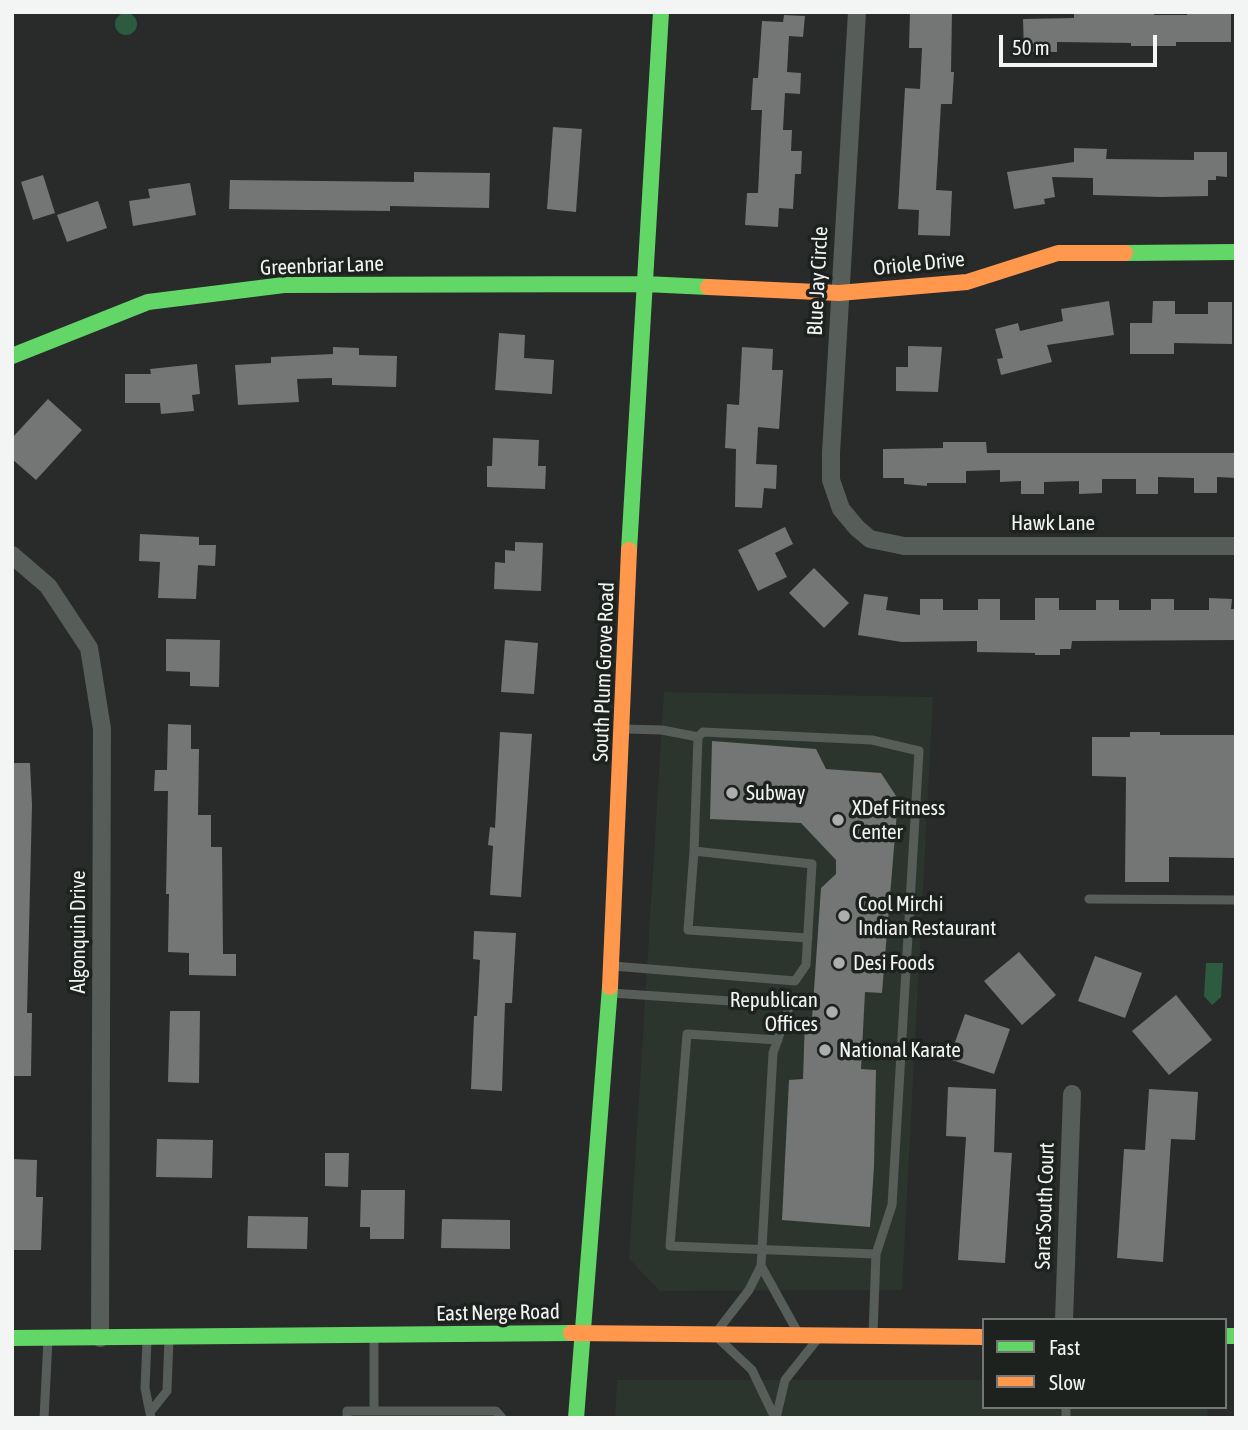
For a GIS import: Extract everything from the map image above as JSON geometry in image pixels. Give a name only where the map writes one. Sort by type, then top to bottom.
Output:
[{"type":"street","name":"South Plum Grove Road","points":[[576,1418],[611,966],[631,515],[661,12]]},
{"type":"street","name":"Blue Jay Circle","points":[[858,12],[839,293],[831,480],[841,509],[856,528],[870,539]]},
{"type":"street","name":"Oriole Drive","points":[[645,284],[839,293],[967,282],[1058,253],[1236,252]]},
{"type":"street","name":"Greenbriar Lane","points":[[12,356],[148,302],[284,285],[645,284]]},
{"type":"street","name":"Hawk Lane","points":[[870,539],[904,546],[1236,546]]},
{"type":"street","name":"Algonquin Drive","points":[[12,555],[48,586],[89,648],[102,729],[100,1338]]},
{"type":"street","name":"Sara'South Court","points":[[1064,1318],[1072,1094]]},
{"type":"street","name":"East Nerge Road","points":[[12,1338],[581,1333],[982,1337]]},
{"type":"lane","points":[[623,729],[662,730],[698,737]]},
{"type":"lane","points":[[808,938],[688,929],[698,737],[704,732],[872,740],[919,751],[892,1205],[876,1254],[873,1336]]},
{"type":"lane","points":[[611,966],[795,981],[806,965],[812,864],[694,851]]},
{"type":"lane","points":[[1090,899],[1236,900]]},
{"type":"lane","points":[[609,993],[790,1004],[773,1053],[761,1266],[749,1290],[714,1334],[751,1370],[775,1418]]},
{"type":"lane","points":[[778,1040],[687,1034],[670,1245],[876,1254]]},
{"type":"lane","points":[[761,1266],[800,1335]]},
{"type":"lane","points":[[374,1335],[374,1411]]},
{"type":"lane","points":[[775,1418],[786,1380],[804,1353],[821,1335]]},
{"type":"lane","points":[[44,1418],[48,1338]]},
{"type":"lane","points":[[147,1338],[145,1388],[151,1414]]},
{"type":"lane","points":[[151,1414],[167,1391],[169,1338]]},
{"type":"lane","points":[[347,1418],[346,1411],[496,1411],[502,1418]]},
{"type":"shaded area","points":[[122,13],[130,13],[137,20],[137,28],[130,35],[122,35],[115,28],[115,20]]},
{"type":"shaded area","points":[[664,692],[933,697],[902,1290],[660,1291],[629,1259]]},
{"type":"shaded area","points":[[1206,963],[1223,963],[1221,997],[1212,1005],[1204,996]]},
{"type":"shaded area","points":[[617,1380],[982,1380],[982,1409],[1208,1409],[1207,1418],[615,1418]]},
{"type":"building","points":[[910,12],[952,12],[952,104],[941,104],[936,190],[952,191],[950,236],[918,235],[919,210],[898,209],[905,88],[920,89],[922,48],[909,48]]},
{"type":"building","points":[[1074,12],[1154,12],[1154,15],[1187,15],[1187,12],[1231,12],[1231,42],[1176,42],[1176,46],[1131,46],[1131,43],[1057,42],[1057,52],[1024,52],[1023,19],[1074,18]]},
{"type":"building","points":[[784,15],[805,16],[803,37],[789,36],[787,72],[801,73],[800,94],[785,93],[783,130],[792,130],[791,151],[802,151],[801,174],[795,174],[793,209],[779,208],[778,227],[745,225],[747,193],[758,193],[762,110],[751,110],[753,78],[758,78],[762,21],[783,22]]},
{"type":"building","points":[[553,127],[582,129],[576,212],[547,209]]},
{"type":"building","points":[[1074,148],[1107,149],[1106,159],[1194,160],[1194,152],[1227,152],[1227,177],[1216,176],[1216,180],[1208,180],[1208,196],[1161,197],[1093,195],[1093,178],[1052,177],[1055,197],[1044,199],[1045,204],[1014,209],[1007,172],[1074,162]]},
{"type":"building","points":[[414,172],[490,173],[489,208],[390,206],[390,211],[229,209],[230,180],[414,182]]},
{"type":"building","points":[[43,175],[55,213],[33,220],[21,182]]},
{"type":"building","points":[[190,183],[196,215],[133,226],[129,201],[150,198],[148,189]]},
{"type":"building","points":[[98,201],[107,228],[67,242],[57,215]]},
{"type":"building","points":[[1109,301],[1114,335],[1047,345],[1052,362],[1001,375],[997,359],[1003,358],[995,329],[1018,323],[1020,331],[1063,321],[1061,309]]},
{"type":"building","points":[[1153,301],[1175,301],[1175,314],[1208,314],[1208,302],[1232,302],[1232,344],[1174,343],[1174,354],[1130,354],[1130,323],[1152,323]]},
{"type":"building","points":[[499,333],[525,335],[524,358],[554,360],[552,394],[495,390]]},
{"type":"building","points":[[908,346],[942,347],[938,392],[896,391],[896,367],[908,367]]},
{"type":"building","points":[[333,347],[359,348],[359,355],[397,356],[396,387],[332,385],[332,378],[297,379],[299,402],[238,405],[235,365],[271,363],[271,357],[333,354]]},
{"type":"building","points":[[742,347],[773,349],[772,370],[783,370],[779,429],[758,427],[756,464],[777,465],[776,489],[764,488],[762,508],[735,507],[736,449],[725,448],[727,404],[739,405]]},
{"type":"building","points":[[197,364],[200,394],[192,395],[194,411],[161,414],[160,403],[125,403],[125,374],[151,374],[150,369]]},
{"type":"building","points":[[48,399],[82,430],[36,480],[12,459],[12,438]]},
{"type":"building","points":[[493,438],[539,440],[538,466],[546,466],[545,489],[487,487],[487,466],[492,466]]},
{"type":"building","points":[[943,442],[986,442],[987,453],[1236,453],[1236,478],[1217,477],[1217,493],[1194,493],[1194,478],[1158,477],[1158,494],[1136,494],[1136,479],[1102,479],[1102,493],[1079,494],[1079,481],[1044,482],[1044,494],[1021,494],[1021,481],[1000,482],[1000,470],[966,471],[966,483],[927,483],[927,486],[904,484],[904,478],[883,478],[883,449],[943,448]]},
{"type":"building","points":[[785,527],[793,544],[775,553],[787,577],[758,591],[738,550]]},
{"type":"building","points":[[140,534],[199,537],[199,545],[216,545],[215,566],[198,565],[196,599],[158,598],[160,562],[139,561]]},
{"type":"building","points":[[515,542],[543,543],[541,591],[494,589],[495,562],[505,563],[505,550],[515,551]]},
{"type":"building","points":[[814,568],[849,603],[824,628],[789,593]]},
{"type":"building","points":[[864,594],[888,597],[886,610],[920,615],[920,599],[943,599],[943,610],[978,610],[978,599],[1000,599],[1000,620],[1035,620],[1035,598],[1059,598],[1059,610],[1096,610],[1096,600],[1119,600],[1119,610],[1151,610],[1151,599],[1174,599],[1174,610],[1209,610],[1209,598],[1232,599],[1231,609],[1236,609],[1236,640],[1072,641],[1071,649],[1060,649],[1060,655],[977,652],[977,641],[902,642],[858,635]]},
{"type":"building","points":[[166,639],[220,640],[219,687],[190,686],[190,672],[166,671]]},
{"type":"building","points":[[505,640],[538,643],[534,694],[501,692]]},
{"type":"building","points":[[168,724],[191,725],[191,749],[199,749],[198,815],[211,815],[211,847],[222,847],[223,954],[236,954],[236,976],[189,975],[189,953],[168,952],[168,791],[154,791],[155,770],[167,770]]},
{"type":"building","points":[[500,732],[532,734],[521,897],[490,895],[493,846],[488,845],[490,827],[495,828]]},
{"type":"building","points":[[1130,732],[1160,732],[1160,735],[1236,735],[1236,858],[1169,857],[1169,882],[1125,882],[1126,777],[1092,776],[1092,737],[1130,737]]},
{"type":"building","points":[[712,741],[816,749],[826,769],[881,773],[898,799],[882,993],[865,992],[861,1069],[876,1070],[870,1227],[782,1220],[789,1080],[803,1079],[805,1018],[812,1019],[821,888],[836,874],[836,860],[801,823],[710,819]]},
{"type":"building","points":[[12,763],[30,763],[32,805],[27,1013],[32,1013],[31,1076],[12,1076]]},
{"type":"building","points":[[474,931],[516,933],[512,1003],[505,1003],[502,1091],[471,1089],[480,960],[473,959]]},
{"type":"building","points":[[1019,952],[1056,995],[1022,1025],[984,981]]},
{"type":"building","points":[[1095,956],[1142,973],[1125,1018],[1078,1001]]},
{"type":"building","points":[[1176,995],[1212,1040],[1169,1075],[1132,1031]]},
{"type":"building","points":[[170,1011],[200,1011],[199,1083],[168,1082]]},
{"type":"building","points":[[965,1014],[1010,1029],[994,1074],[949,1059]]},
{"type":"building","points":[[948,1087],[996,1089],[994,1152],[1012,1153],[1005,1263],[958,1260],[966,1137],[946,1136]]},
{"type":"building","points":[[1149,1089],[1198,1092],[1195,1140],[1171,1139],[1163,1262],[1117,1258],[1124,1149],[1145,1150]]},
{"type":"building","points":[[157,1139],[213,1140],[212,1178],[156,1177]]},
{"type":"building","points":[[325,1153],[349,1153],[348,1187],[325,1186]]},
{"type":"building","points":[[12,1159],[37,1160],[36,1197],[43,1197],[41,1250],[12,1250]]},
{"type":"building","points":[[361,1190],[405,1190],[404,1239],[370,1239],[370,1227],[360,1227]]},
{"type":"building","points":[[248,1216],[308,1217],[307,1249],[247,1248]]},
{"type":"building","points":[[442,1219],[510,1220],[510,1249],[441,1248]]},
{"type":"traffic: fast","points":[[629,550],[661,12]]},
{"type":"traffic: fast","points":[[1125,253],[1236,252]]},
{"type":"traffic: fast","points":[[12,356],[148,302],[284,285],[645,284],[708,287]]},
{"type":"traffic: fast","points":[[576,1418],[610,987]]},
{"type":"traffic: fast","points":[[12,1338],[571,1333]]},
{"type":"traffic: fast","points":[[1227,1336],[1236,1336]]},
{"type":"traffic: slow","points":[[708,287],[839,293],[967,282],[1058,253],[1125,253]]},
{"type":"traffic: slow","points":[[610,987],[629,550]]},
{"type":"traffic: slow","points":[[571,1333],[982,1337]]},
{"type":"place","name":"Subway","points":[[732,793]]},
{"type":"place","name":"XDef Fitness Center","points":[[838,820]]},
{"type":"place","name":"Cool Mirchi Indian Restaurant","points":[[844,916]]},
{"type":"place","name":"Desi Foods","points":[[839,963]]},
{"type":"place","name":"Republican Offices","points":[[832,1012]]},
{"type":"place","name":"National Karate","points":[[825,1050]]}]
